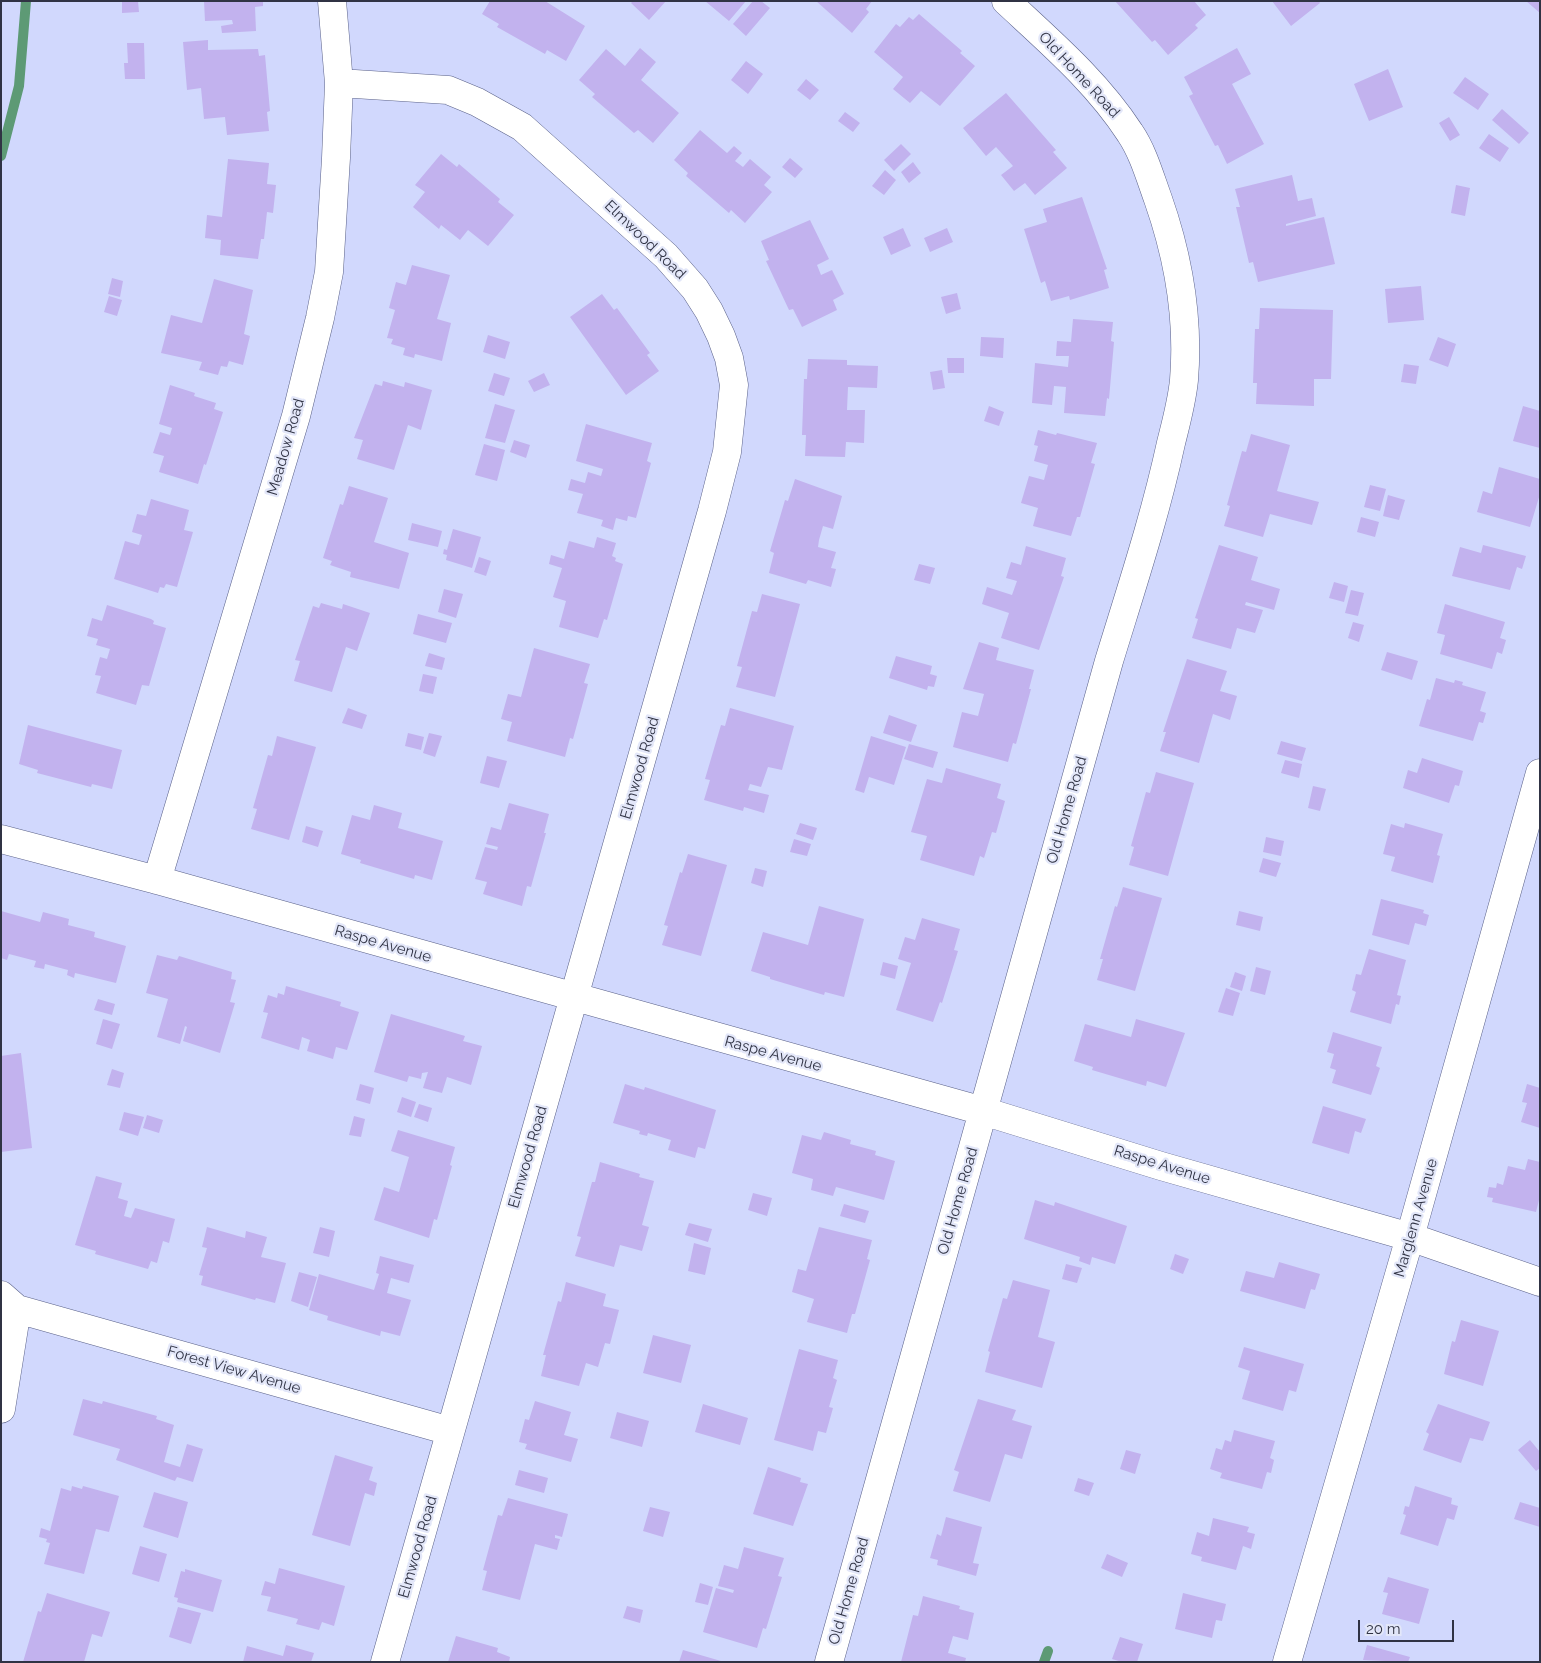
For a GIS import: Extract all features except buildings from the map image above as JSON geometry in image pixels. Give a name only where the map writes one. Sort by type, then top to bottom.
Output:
[{"type":"street","name":"Meadow Road","points":[[157,880],[296,416],[320,318],[329,272],[339,83],[332,1]]},
{"type":"street","name":"Old Home Road","points":[[829,1662],[1109,661],[1159,499],[1184,382],[1182,302],[1176,268],[1167,225],[1143,158],[1132,135],[1112,106],[1072,63],[1006,1]]},
{"type":"street","name":"Elmwood Road","points":[[339,83],[448,90],[477,102],[522,127],[666,256],[695,289],[709,311],[729,358],[734,385],[727,452],[385,1662]]},
{"type":"street","name":"Marglenn Avenue","points":[[1287,1662],[1410,1237],[1540,773]]},
{"type":"street","name":"Raspe Avenue","points":[[1,839],[157,880],[983,1111],[1161,1166],[1410,1237],[1540,1282]]},
{"type":"street","name":"Forest View Avenue","points":[[9,1302],[450,1431]]},
{"type":"street","points":[[1,1409],[12,1356],[9,1302]]},
{"type":"waterway","points":[[1,156],[19,86],[26,1]]},
{"type":"waterway","points":[[1044,1662],[1048,1651]]}]
